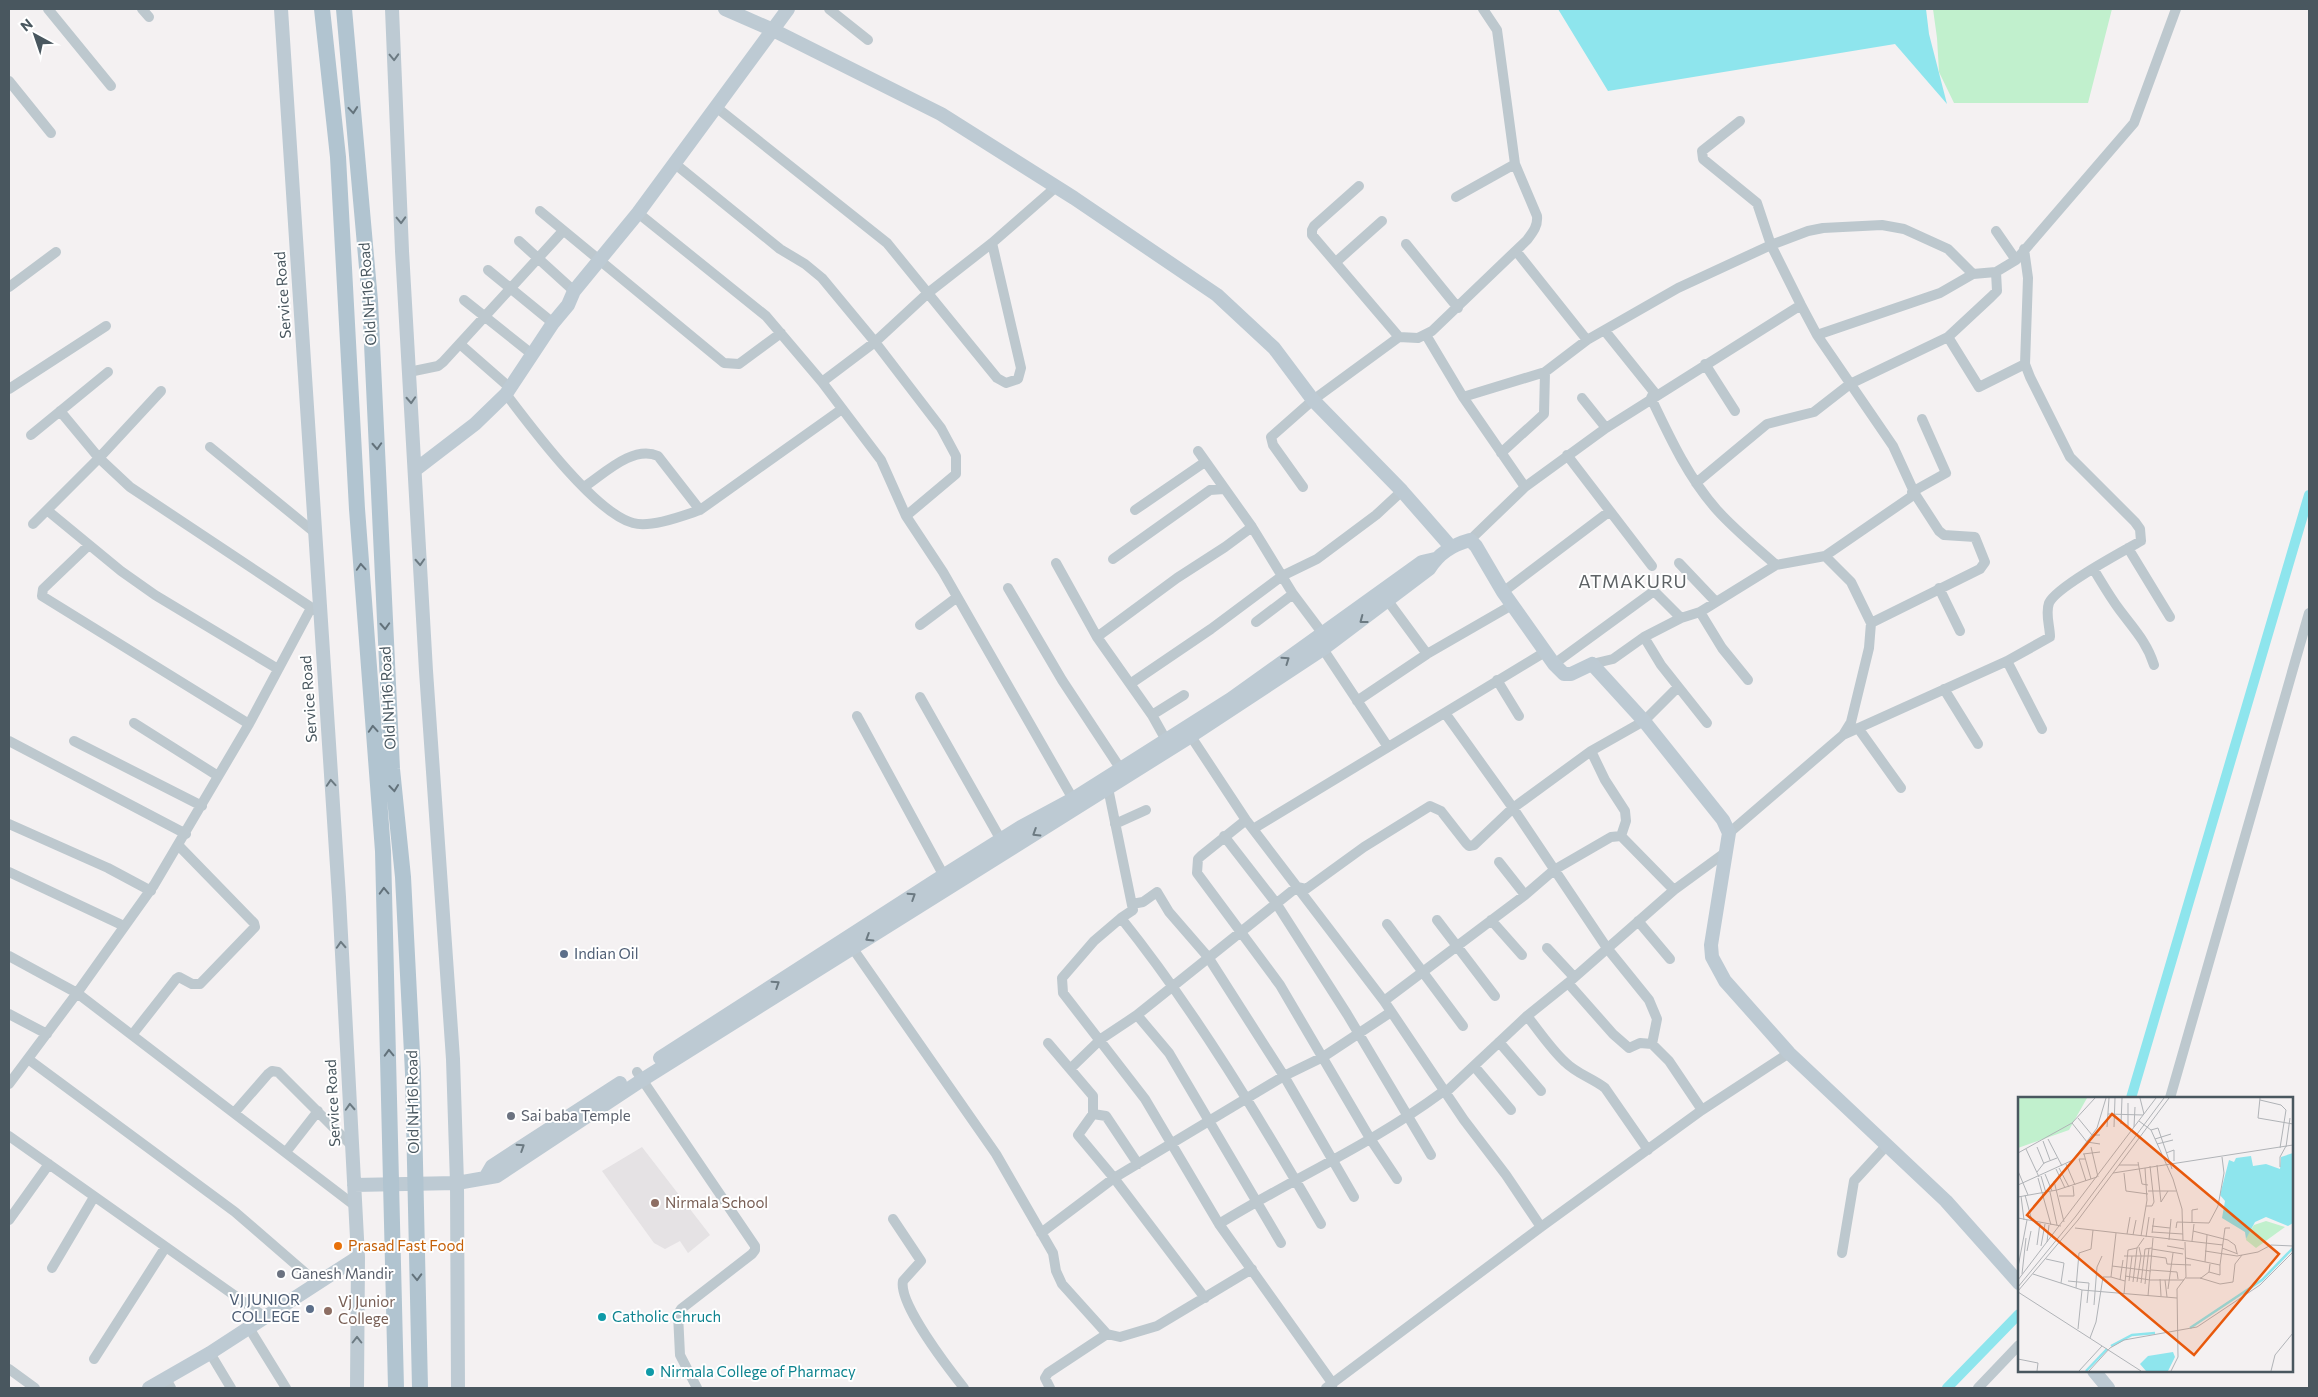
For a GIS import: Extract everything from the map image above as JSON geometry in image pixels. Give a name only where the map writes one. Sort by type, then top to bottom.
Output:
[{"type":"main road","name":"Old NH16 Road","points":[[322,9],[338,157],[357,519],[383,850],[396,1388]]},
{"type":"main road","name":"Old NH16 Road","points":[[344,9],[370,301],[392,769],[403,876],[414,1136],[420,1388]]},
{"type":"street","points":[[48,9],[111,86]]},
{"type":"street","points":[[142,9],[149,18]]},
{"type":"street","name":"Service Road","points":[[281,9],[314,532],[315,610],[339,897],[358,1257],[357,1388]]},
{"type":"street","points":[[392,9],[409,372],[453,1059],[457,1183],[458,1388]]},
{"type":"street","points":[[725,9],[773,30],[941,114],[1180,268],[1217,295],[1274,348],[1313,400],[1402,491],[1451,547]]},
{"type":"street","points":[[415,470],[475,424],[507,390],[533,355],[553,323],[568,305],[574,291],[638,213],[788,9]]},
{"type":"street","points":[[829,9],[868,40]]},
{"type":"street","points":[[1303,487],[1273,445],[1271,437],[1313,400],[1399,337],[1418,338],[1426,335],[1458,308],[1528,240],[1538,222],[1515,164],[1497,30],[1483,9]]},
{"type":"street","points":[[1817,335],[1940,293],[1972,274],[1996,272],[2016,260],[2134,123],[2176,9]]},
{"type":"street","points":[[9,80],[51,133]]},
{"type":"street","points":[[716,107],[887,243],[997,378],[1006,383],[1018,379],[1021,368],[992,243]]},
{"type":"street","points":[[1740,121],[1702,151],[1703,160],[1757,203],[1771,245],[1817,335],[1894,446],[1914,493],[1939,531],[1944,535],[1976,536],[1985,562],[1980,569],[1871,623]]},
{"type":"street","points":[[674,163],[780,249],[805,264],[822,278],[875,342],[941,428],[956,456],[956,474],[906,516]]},
{"type":"street","points":[[1456,197],[1515,164]]},
{"type":"street","points":[[1359,186],[1312,230],[1312,235],[1399,337]]},
{"type":"street","points":[[822,382],[875,342],[928,293],[992,243],[1056,188]]},
{"type":"street","points":[[540,211],[563,232],[724,363],[739,364],[781,333]]},
{"type":"street","points":[[638,213],[751,303],[781,333],[822,382],[881,460],[906,516],[943,572],[956,598],[1073,799]]},
{"type":"street","points":[[1336,262],[1382,222]]},
{"type":"street","points":[[1463,397],[1544,372],[1587,340],[1606,331],[1678,288],[1771,245],[1808,231],[1823,228],[1894,226],[1948,249],[1972,274]]},
{"type":"street","points":[[1996,231],[2016,260]]},
{"type":"street","points":[[409,372],[438,366],[461,345],[484,316],[563,232]]},
{"type":"street","points":[[519,241],[574,291]]},
{"type":"street","points":[[1406,244],[1458,308]]},
{"type":"street","points":[[1843,735],[2006,661],[2050,637],[2047,611],[2050,601],[2062,588],[2141,541],[2140,529],[2070,457],[2030,377],[2025,364],[2028,278],[2024,249]]},
{"type":"street","points":[[1516,251],[1587,340]]},
{"type":"street","points":[[9,287],[56,252]]},
{"type":"street","points":[[488,270],[553,323]]},
{"type":"street","points":[[1696,483],[1768,424],[1814,412],[1850,384],[1948,337],[1997,291],[1996,272]]},
{"type":"street","points":[[464,300],[533,355]]},
{"type":"street","points":[[849,943],[944,876],[1001,840],[1073,799],[1166,740],[1188,732],[1323,650],[1388,601],[1451,547],[1470,540],[1525,487],[1567,456],[1650,398],[1801,305]]},
{"type":"street","points":[[9,389],[106,326]]},
{"type":"street","points":[[1606,331],[1654,392],[1650,398]]},
{"type":"street","points":[[1426,335],[1463,397],[1525,487]]},
{"type":"street","points":[[1948,337],[1978,387],[2025,364]]},
{"type":"street","points":[[461,345],[507,390],[543,443],[604,508],[634,524],[652,523],[700,510],[842,409]]},
{"type":"street","points":[[1705,364],[1735,411]]},
{"type":"street","points":[[31,434],[108,372]]},
{"type":"street","points":[[1501,453],[1544,414],[1544,372]]},
{"type":"street","points":[[34,524],[99,458],[161,390]]},
{"type":"street","points":[[1582,398],[1606,428]]},
{"type":"street","points":[[1650,398],[1677,453],[1696,483],[1717,510],[1776,565]]},
{"type":"street","points":[[9,1084],[151,890],[186,834],[278,669],[315,610],[130,487],[99,458],[60,410]]},
{"type":"street","points":[[1470,540],[1476,546],[1503,592],[1544,652],[1564,674],[1571,674],[1592,664],[1614,659],[1644,637],[1681,618],[1700,612],[1776,565],[1825,556],[1914,493],[1946,473],[1922,419]]},
{"type":"street","points":[[210,447],[314,532]]},
{"type":"street","points":[[1198,451],[1252,528],[1293,594],[1323,634]]},
{"type":"street","points":[[584,487],[630,457],[639,453],[649,453],[658,456],[700,510]]},
{"type":"street","points":[[1567,456],[1652,566]]},
{"type":"street","points":[[1134,510],[1205,462]]},
{"type":"street","points":[[1113,558],[1210,490],[1224,489]]},
{"type":"street","points":[[1130,684],[1212,629],[1282,576],[1317,559],[1376,515],[1402,491]]},
{"type":"street","points":[[48,511],[121,571],[154,595],[278,669]]},
{"type":"street","points":[[1503,592],[1610,511]]},
{"type":"street","points":[[1097,637],[1177,578],[1225,548],[1252,528]]},
{"type":"street","points":[[89,545],[43,589],[42,596],[249,724]]},
{"type":"street","points":[[2128,548],[2170,617]]},
{"type":"street","points":[[1729,833],[1843,735],[1852,722],[1869,648],[1871,623],[1851,582],[1825,556]]},
{"type":"street","points":[[354,1185],[457,1183],[497,1176],[640,1076],[849,943],[1108,788],[1422,562],[1432,564]]},
{"type":"street","points":[[1056,563],[1097,637],[1152,715],[1166,740]]},
{"type":"street","points":[[1679,563],[1716,602]]},
{"type":"street","points":[[2094,570],[2150,650],[2154,665]]},
{"type":"street","points":[[1008,588],[1062,680],[1120,768]]},
{"type":"street","points":[[1939,588],[1960,631]]},
{"type":"street","points":[[1554,664],[1654,591],[1681,618]]},
{"type":"street","points":[[1256,622],[1293,594]]},
{"type":"street","points":[[920,625],[956,598]]},
{"type":"street","points":[[1388,601],[1427,654]]},
{"type":"street","points":[[1357,701],[1427,654],[1512,605]]},
{"type":"street","points":[[1700,612],[1722,648],[1748,680]]},
{"type":"street","points":[[2170,1097],[2309,613]]},
{"type":"street","points":[[1644,637],[1678,687],[1707,723]]},
{"type":"street","points":[[1323,650],[1388,747]]},
{"type":"street","points":[[1253,829],[1544,652]]},
{"type":"street","points":[[2006,661],[2042,729]]},
{"type":"street","points":[[1592,664],[1644,721],[1723,820],[1729,833],[1711,945],[1712,957],[1725,981],[1789,1053],[1946,1201],[2017,1280]]},
{"type":"street","points":[[1497,680],[1520,716]]},
{"type":"street","points":[[1070,1069],[1100,1039],[1136,1015],[1297,887],[1306,889],[1364,847],[1430,806],[1441,811],[1469,846],[1474,845],[1513,808],[1591,751],[1644,721],[1678,687]]},
{"type":"street","points":[[1944,689],[1978,744]]},
{"type":"street","points":[[1152,715],[1184,695]]},
{"type":"street","points":[[920,697],[1001,840]]},
{"type":"street","points":[[1445,713],[1513,808],[1607,948],[1650,1000],[1657,1019],[1652,1044]]},
{"type":"street","points":[[857,716],[944,876]]},
{"type":"street","points":[[134,723],[218,776]]},
{"type":"street","points":[[1858,728],[1901,788]]},
{"type":"street","points":[[1188,732],[1246,820],[1384,1001],[1541,1228]]},
{"type":"street","points":[[9,741],[186,834]]},
{"type":"street","points":[[74,741],[202,806]]},
{"type":"street","points":[[1591,751],[1605,780],[1625,811],[1626,821],[1620,836]]},
{"type":"street","points":[[1108,788],[1133,910],[1094,942],[1062,978],[1063,993],[1145,1099],[1219,1224],[1252,1269],[1329,1386],[1702,1110],[1789,1053]]},
{"type":"street","points":[[1115,824],[1146,810]]},
{"type":"street","points":[[1246,820],[1198,859],[1197,873],[1280,985],[1370,1140],[1397,1179]]},
{"type":"street","points":[[9,824],[108,868],[151,890]]},
{"type":"street","points":[[1224,836],[1276,903],[1409,1116],[1431,1155]]},
{"type":"street","points":[[1384,1001],[1525,895],[1554,870],[1611,837],[1620,836]]},
{"type":"street","points":[[1620,836],[1674,890]]},
{"type":"street","points":[[132,1035],[176,979],[179,977],[192,984],[200,984],[254,927],[254,923],[179,846]]},
{"type":"street","points":[[1219,1224],[1258,1200],[1370,1140],[1409,1116],[1441,1093],[1446,1092],[1527,1016],[1674,890],[1726,852]]},
{"type":"street","points":[[1499,862],[1525,895]]},
{"type":"street","points":[[9,872],[124,926]]},
{"type":"street","points":[[1132,904],[1143,902],[1158,892],[1169,912],[1208,957],[1284,1076],[1354,1197]]},
{"type":"street","points":[[1121,918],[1172,986],[1247,1099],[1321,1224]]},
{"type":"street","points":[[1437,920],[1495,996]]},
{"type":"street","points":[[1491,920],[1522,955]]},
{"type":"street","points":[[1638,921],[1670,959]]},
{"type":"street","points":[[1387,924],[1463,1026]]},
{"type":"street","points":[[849,943],[996,1154],[1053,1253],[1056,1271],[1062,1284],[1107,1334],[1120,1337],[1157,1326],[1252,1269]]},
{"type":"street","points":[[1547,948],[1613,1034],[1629,1048],[1640,1043],[1652,1044],[1669,1061],[1702,1110]]},
{"type":"street","points":[[9,956],[77,993],[354,1204]]},
{"type":"street","points":[[1041,1233],[1114,1178],[1284,1076],[1323,1057],[1391,1012]]},
{"type":"street","points":[[9,1014],[47,1034]]},
{"type":"street","points":[[1136,1015],[1169,1054],[1258,1200],[1281,1243]]},
{"type":"street","points":[[1527,1016],[1564,1062],[1581,1076],[1596,1081],[1605,1088],[1648,1150]]},
{"type":"street","points":[[1499,1042],[1541,1091]]},
{"type":"street","points":[[1048,1043],[1093,1096],[1093,1114],[1078,1135],[1114,1178],[1205,1298]]},
{"type":"street","points":[[28,1058],[235,1212],[317,1283]]},
{"type":"street","points":[[1474,1066],[1511,1110]]},
{"type":"street","points":[[234,1113],[272,1071],[282,1074],[352,1146]]},
{"type":"street","points":[[640,1076],[755,1246],[752,1254],[681,1309],[678,1314],[680,1355],[697,1388]]},
{"type":"street","points":[[286,1152],[318,1111]]},
{"type":"street","points":[[1093,1114],[1106,1116],[1138,1164]]},
{"type":"street","points":[[9,1136],[265,1317]]},
{"type":"street","points":[[1842,1253],[1854,1181],[1887,1145]]},
{"type":"street","points":[[9,1220],[48,1164]]},
{"type":"street","points":[[52,1268],[94,1197]]},
{"type":"street","points":[[893,1219],[921,1261],[903,1281],[904,1292],[928,1340],[964,1388]]},
{"type":"street","points":[[94,1359],[165,1248]]},
{"type":"street","points":[[149,1388],[168,1383],[210,1353],[358,1257]]},
{"type":"street","points":[[249,1328],[286,1388]]},
{"type":"street","points":[[1050,1388],[1045,1378],[1048,1373],[1107,1334]]},
{"type":"street","points":[[1978,1388],[2018,1346]]},
{"type":"street","points":[[210,1353],[230,1388]]},
{"type":"street","points":[[9,1370],[35,1388]]},
{"type":"street","points":[[2095,1372],[2108,1388]]},
{"type":"shaded area","name":"Nirmala School","points":[[642,1147],[710,1235],[688,1253],[680,1241],[665,1249],[654,1243],[602,1171]]},
{"type":"green space","points":[[1933,9],[2112,9],[2088,103],[1954,103],[1939,72]]},
{"type":"water","points":[[1558,9],[1926,9],[1929,34],[1947,104],[1895,44],[1608,91]]},
{"type":"waterway","points":[[2131,1097],[2309,495]]},
{"type":"waterway","points":[[1947,1388],[2018,1315]]},
{"type":"place","name":"Indian Oil","points":[[564,954]]},
{"type":"place","name":"Sai baba Temple","points":[[511,1116]]},
{"type":"place","name":"Nirmala School","points":[[655,1203]]},
{"type":"place","name":"Prasad Fast Food","points":[[338,1246]]},
{"type":"place","name":"Ganesh Mandir","points":[[281,1274]]},
{"type":"place","name":"VJ JUNIOR COLLEGE","points":[[310,1309]]},
{"type":"place","name":"Vj Junior College","points":[[328,1311]]},
{"type":"place","name":"Catholic Chruch","points":[[602,1317]]},
{"type":"place","name":"Nirmala College of Pharmacy","points":[[650,1372]]},
{"type":"district","name":"ATMAKURU","points":[[1633,582]]}]
